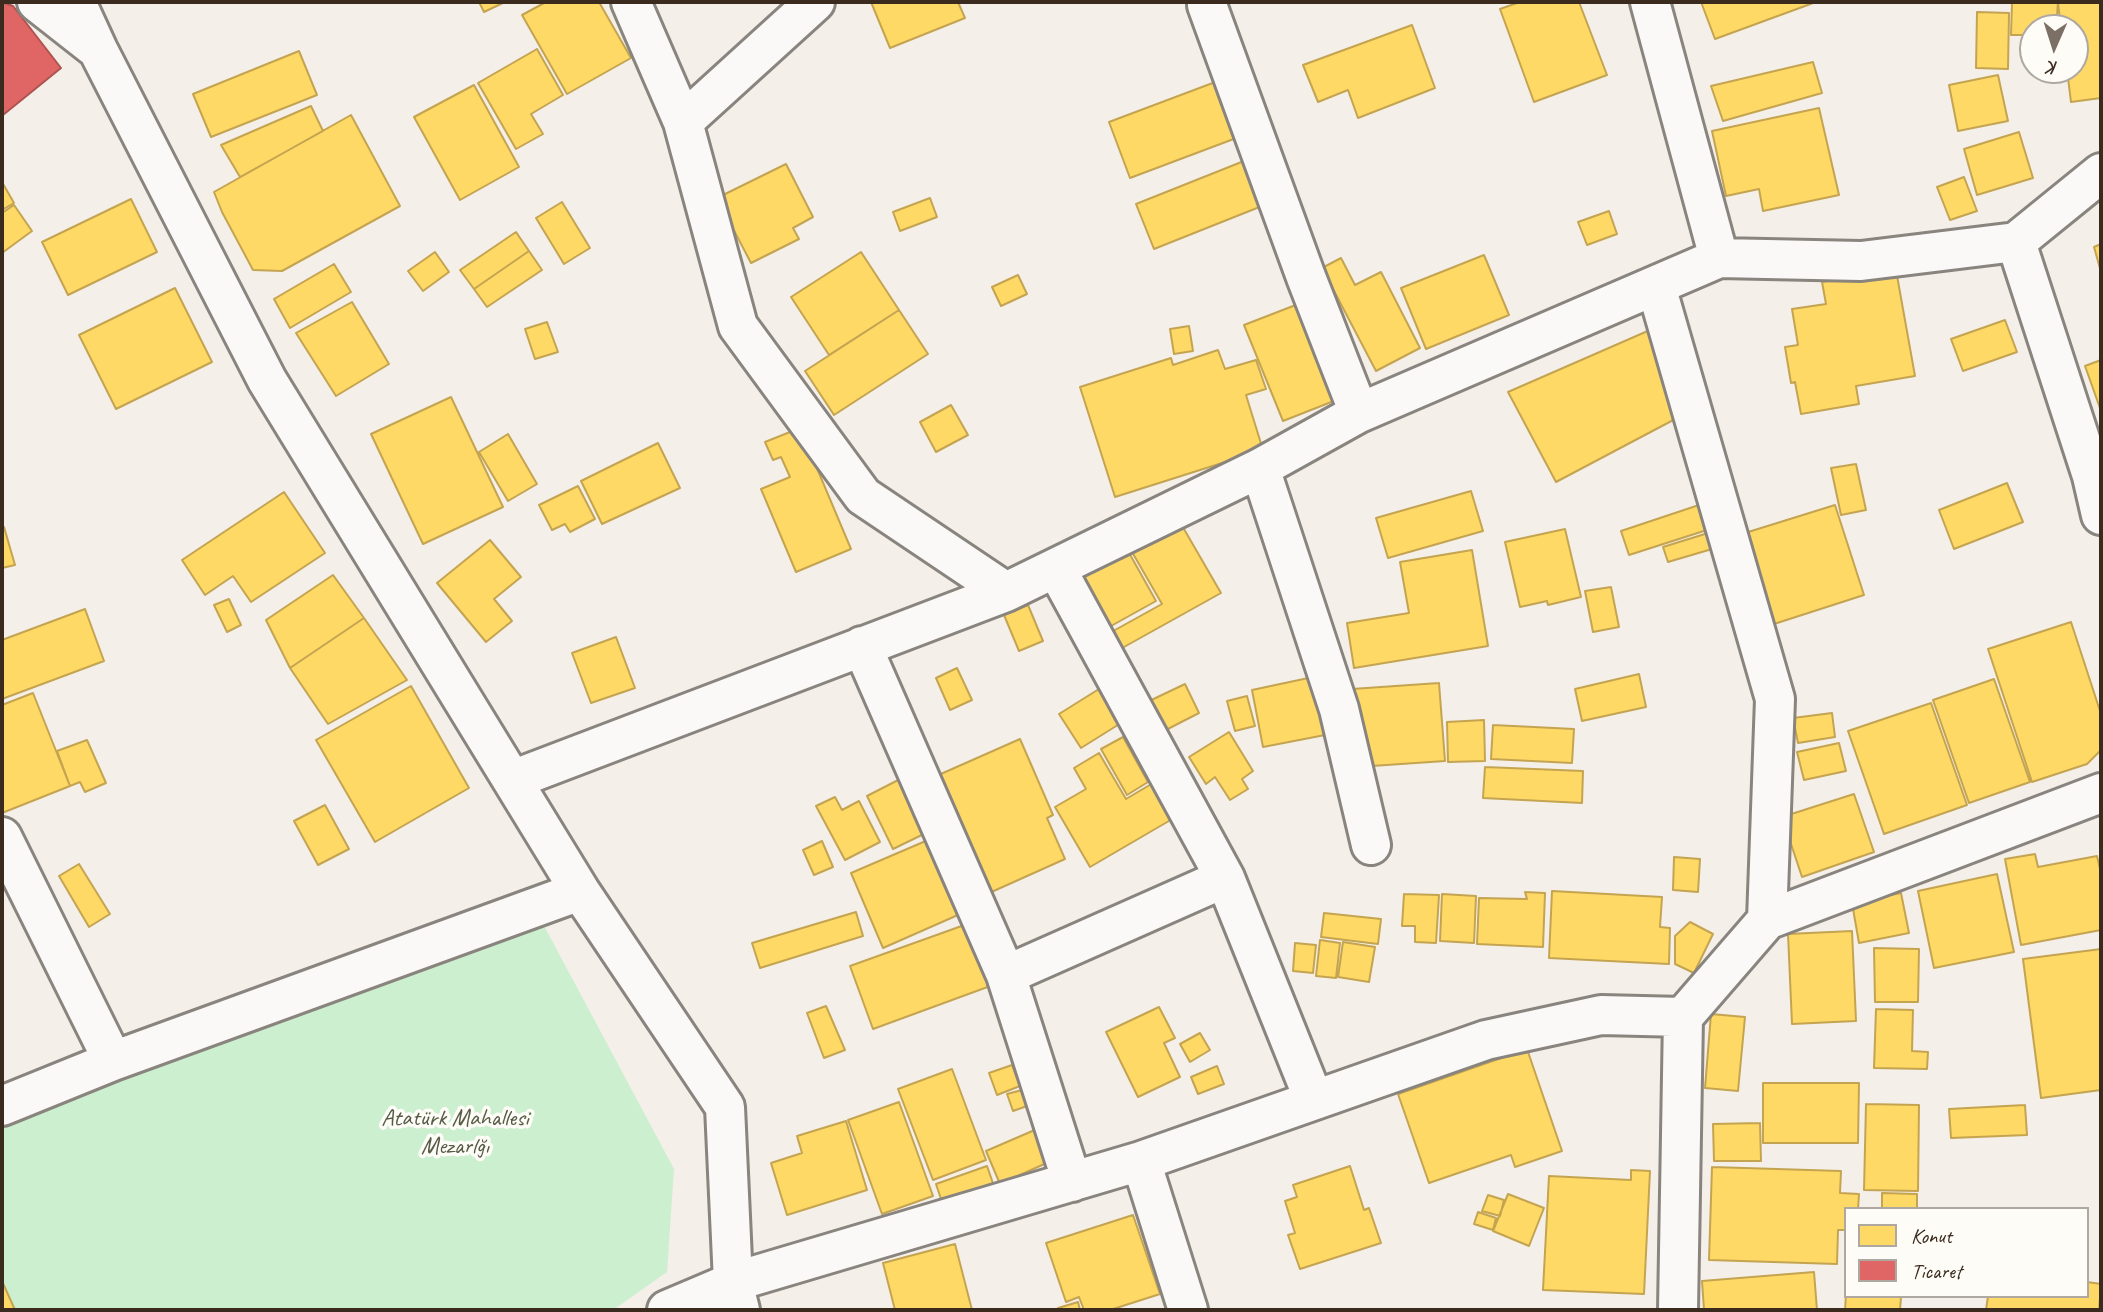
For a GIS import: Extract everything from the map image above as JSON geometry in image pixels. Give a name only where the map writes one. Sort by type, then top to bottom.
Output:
[{"type":"street","points":[[37,2],[98,50]]},
{"type":"street","points":[[76,2],[267,380],[580,891],[725,1107],[736,1296]]},
{"type":"street","points":[[631,2],[682,122],[738,326],[863,496],[1006,592]]},
{"type":"street","points":[[682,122],[815,2]]},
{"type":"street","points":[[1650,2],[1719,258]]},
{"type":"street","points":[[1207,5],[1306,277],[1359,413]]},
{"type":"street","points":[[512,780],[1006,592],[1260,468],[1359,413],[1719,258],[1861,261],[2015,242],[2101,173]]},
{"type":"street","points":[[2015,242],[2092,476],[2101,515]]},
{"type":"street","points":[[1656,286],[1775,699],[1767,920]]},
{"type":"street","points":[[1260,468],[1339,709],[1371,845]]},
{"type":"street","points":[[1056,568],[1225,878],[1314,1100]]},
{"type":"street","points":[[862,646],[1006,975],[1072,1182]]},
{"type":"street","points":[[1678,1310],[1683,1017],[1767,920],[2101,793]]},
{"type":"street","points":[[2,837],[15,869],[113,1061]]},
{"type":"street","points":[[1006,975],[1225,878]]},
{"type":"street","points":[[2,1105],[113,1061],[580,891]]},
{"type":"street","points":[[667,1310],[736,1296],[1141,1161],[1486,1040],[1601,1015],[1683,1017]]},
{"type":"street","points":[[1141,1161],[1188,1310]]},
{"type":"green space","name":"Atatürk Mahallesi Mezarlğı","points":[[542,922],[674,1169],[667,1272],[613,1310],[2,1310],[2,1089]]},
{"type":"building: Konut","points":[[479,2],[505,2],[484,12]]},
{"type":"building: Konut","points":[[546,2],[599,2],[631,58],[567,94],[522,15]]},
{"type":"building: Konut","points":[[871,2],[958,2],[965,18],[890,48]]},
{"type":"building: Konut","points":[[1520,2],[1579,2],[1607,75],[1534,102],[1500,9]]},
{"type":"building: Konut","points":[[1701,2],[1816,2],[1715,39]]},
{"type":"building: Konut","points":[[2058,2],[2057,14],[2019,14],[2019,35],[2011,35],[2012,3]]},
{"type":"building: Konut","points":[[2101,2],[2101,98],[2071,102],[2069,84],[2089,84],[2089,14],[2059,14],[2058,3]]},
{"type":"building: Konut","points":[[1977,12],[2009,13],[2008,69],[1976,68]]},
{"type":"building: Konut","points":[[1412,25],[1435,88],[1358,118],[1348,90],[1318,102],[1303,65]]},
{"type":"building: Konut","points":[[537,49],[563,95],[531,114],[543,134],[516,149],[478,83]]},
{"type":"building: Konut","points":[[299,51],[317,95],[211,137],[193,94]]},
{"type":"building: Konut","points":[[1813,62],[1822,93],[1723,121],[1711,86]]},
{"type":"building: Konut","points":[[1998,75],[2008,121],[1958,131],[1949,85]]},
{"type":"building: Konut","points":[[1218,81],[1239,137],[1130,178],[1109,122]]},
{"type":"building: Konut","points":[[474,85],[519,167],[460,200],[414,117]]},
{"type":"building: Konut","points":[[311,106],[323,131],[240,177],[221,145]]},
{"type":"building: Konut","points":[[1819,108],[1839,195],[1763,211],[1759,189],[1726,196],[1712,131]]},
{"type":"building: Konut","points":[[351,115],[400,206],[282,271],[253,270],[214,192]]},
{"type":"building: Konut","points":[[2019,132],[2033,178],[1977,195],[1964,149]]},
{"type":"building: Konut","points":[[1244,161],[1262,206],[1154,249],[1136,204]]},
{"type":"building: Konut","points":[[786,164],[813,217],[793,228],[799,239],[751,263],[717,198]]},
{"type":"building: Konut","points":[[1964,177],[1977,211],[1950,220],[1937,187]]},
{"type":"building: Konut","points":[[2,182],[14,203],[2,210]]},
{"type":"building: Konut","points":[[930,198],[937,217],[900,231],[893,212]]},
{"type":"building: Konut","points":[[131,199],[157,252],[68,295],[42,242]]},
{"type":"building: Konut","points":[[562,202],[590,248],[564,264],[536,218]]},
{"type":"building: Konut","points":[[14,205],[32,231],[2,253],[2,213]]},
{"type":"building: Konut","points":[[1609,211],[1617,234],[1587,245],[1578,222]]},
{"type":"building: Konut","points":[[516,232],[529,251],[474,289],[460,270]]},
{"type":"building: Konut","points":[[2101,244],[2101,272],[2094,247]]},
{"type":"building: Konut","points":[[529,251],[542,270],[487,307],[474,289]]},
{"type":"building: Konut","points":[[435,252],[449,272],[423,291],[408,271]]},
{"type":"building: Konut","points":[[861,252],[899,310],[829,355],[791,297]]},
{"type":"building: Konut","points":[[1484,255],[1509,315],[1426,349],[1401,288]]},
{"type":"building: Konut","points":[[1341,258],[1355,285],[1381,272],[1420,348],[1376,371],[1322,268]]},
{"type":"building: Konut","points":[[334,264],[351,292],[290,328],[274,299]]},
{"type":"building: Konut","points":[[1896,270],[1915,376],[1856,386],[1859,404],[1801,414],[1795,382],[1791,383],[1785,347],[1798,345],[1792,309],[1826,304],[1822,282]]},
{"type":"building: Konut","points":[[1018,275],[1027,294],[1001,306],[992,287]]},
{"type":"building: Konut","points":[[175,288],[212,362],[116,409],[79,335]]},
{"type":"building: Konut","points":[[1306,301],[1344,397],[1283,421],[1244,325]]},
{"type":"building: Konut","points":[[352,302],[389,364],[336,396],[296,333]]},
{"type":"building: Konut","points":[[899,310],[928,354],[834,415],[805,371]]},
{"type":"building: Konut","points":[[2005,320],[2017,352],[1963,371],[1951,339]]},
{"type":"building: Konut","points":[[547,322],[558,352],[535,359],[525,329]]},
{"type":"building: Konut","points":[[1189,326],[1193,351],[1174,354],[1170,329]]},
{"type":"building: Konut","points":[[1650,330],[1679,417],[1556,482],[1508,392]]},
{"type":"building: Konut","points":[[1218,350],[1225,369],[1256,360],[1266,389],[1246,395],[1263,450],[1115,497],[1080,387],[1171,358],[1173,365]]},
{"type":"building: Konut","points":[[2101,360],[2101,411],[2085,366]]},
{"type":"building: Konut","points":[[451,397],[503,507],[423,544],[371,434]]},
{"type":"building: Konut","points":[[951,405],[968,435],[936,452],[920,422]]},
{"type":"building: Konut","points":[[800,428],[851,549],[796,572],[761,489],[790,477],[781,457],[773,460],[765,442]]},
{"type":"building: Konut","points":[[508,434],[537,484],[508,501],[479,452]]},
{"type":"building: Konut","points":[[658,443],[680,488],[602,524],[581,481]]},
{"type":"building: Konut","points":[[1856,464],[1866,510],[1841,515],[1831,468]]},
{"type":"building: Konut","points":[[2007,483],[2023,522],[1954,549],[1939,510]]},
{"type":"building: Konut","points":[[578,486],[595,519],[570,532],[565,524],[552,530],[539,505]]},
{"type":"building: Konut","points":[[1471,491],[1483,531],[1388,558],[1376,518]]},
{"type":"building: Konut","points":[[284,492],[325,553],[251,602],[233,576],[205,595],[182,560]]},
{"type":"building: Konut","points":[[1702,504],[1710,529],[1629,555],[1621,531]]},
{"type":"building: Konut","points":[[1835,505],[1864,595],[1774,624],[1745,533]]},
{"type":"building: Konut","points":[[1177,517],[1221,593],[1115,652],[1106,635],[1162,604],[1128,545]]},
{"type":"building: Konut","points":[[4,527],[15,565],[2,568],[2,528]]},
{"type":"building: Konut","points":[[1565,529],[1581,597],[1548,605],[1547,601],[1520,607],[1505,542]]},
{"type":"building: Konut","points":[[1708,533],[1712,549],[1668,562],[1663,547]]},
{"type":"building: Konut","points":[[490,540],[521,577],[494,599],[512,621],[486,642],[437,583]]},
{"type":"building: Konut","points":[[1472,550],[1488,646],[1354,668],[1347,623],[1409,613],[1400,562]]},
{"type":"building: Konut","points":[[1128,551],[1156,601],[1102,631],[1074,580]]},
{"type":"building: Konut","points":[[333,575],[364,618],[290,668],[266,620]]},
{"type":"building: Konut","points":[[1611,587],[1619,627],[1593,632],[1585,591]]},
{"type":"building: Konut","points":[[229,599],[241,625],[227,632],[214,605]]},
{"type":"building: Konut","points":[[1028,605],[1043,641],[1019,651],[1004,615]]},
{"type":"building: Konut","points":[[85,609],[104,661],[2,699],[2,640]]},
{"type":"building: Konut","points":[[364,618],[407,680],[328,724],[290,668]]},
{"type":"building: Konut","points":[[2071,622],[2101,714],[2100,751],[2087,764],[2032,782],[1988,649]]},
{"type":"building: Konut","points":[[616,637],[635,688],[591,703],[572,653]]},
{"type":"building: Konut","points":[[957,668],[972,700],[950,710],[936,678]]},
{"type":"building: Konut","points":[[1639,674],[1646,707],[1582,721],[1575,689]]},
{"type":"building: Konut","points":[[1313,677],[1325,735],[1263,747],[1252,690]]},
{"type":"building: Konut","points":[[1994,679],[2030,782],[1969,803],[1933,700]]},
{"type":"building: Konut","points":[[1439,683],[1445,761],[1357,767],[1352,689]]},
{"type":"building: Konut","points":[[1185,684],[1199,713],[1158,734],[1143,704]]},
{"type":"building: Konut","points":[[411,686],[469,788],[375,842],[316,740]]},
{"type":"building: Konut","points":[[1099,689],[1121,723],[1081,748],[1059,714]]},
{"type":"building: Konut","points":[[33,693],[70,786],[2,813],[2,705]]},
{"type":"building: Konut","points":[[1247,696],[1255,726],[1235,731],[1227,701]]},
{"type":"building: Konut","points":[[1931,703],[1967,805],[1884,834],[1848,731]]},
{"type":"building: Konut","points":[[1832,713],[1835,737],[1798,743],[1793,718]]},
{"type":"building: Konut","points":[[1484,720],[1485,761],[1448,762],[1447,722]]},
{"type":"building: Konut","points":[[1493,725],[1574,729],[1572,763],[1491,759]]},
{"type":"building: Konut","points":[[1229,732],[1253,771],[1242,779],[1248,789],[1230,800],[1215,777],[1206,784],[1189,757]]},
{"type":"building: Konut","points":[[1123,737],[1148,782],[1127,795],[1101,749]]},
{"type":"building: Konut","points":[[1020,739],[1053,815],[1047,818],[1065,859],[987,894],[934,777]]},
{"type":"building: Konut","points":[[87,740],[106,783],[85,792],[80,782],[70,786],[57,751]]},
{"type":"building: Konut","points":[[1839,743],[1846,771],[1804,780],[1797,752]]},
{"type":"building: Konut","points":[[1099,753],[1126,799],[1153,783],[1174,818],[1090,867],[1055,807],[1086,789],[1074,768]]},
{"type":"building: Konut","points":[[1485,767],[1583,771],[1582,803],[1483,798]]},
{"type":"building: Konut","points":[[906,776],[932,830],[893,849],[867,796]]},
{"type":"building: Konut","points":[[1854,794],[1874,852],[1802,877],[1782,817]]},
{"type":"building: Konut","points":[[835,797],[842,810],[859,801],[880,842],[845,860],[816,806]]},
{"type":"building: Konut","points":[[325,805],[349,849],[318,865],[294,821]]},
{"type":"building: Konut","points":[[935,837],[967,911],[883,948],[851,873]]},
{"type":"building: Konut","points":[[822,841],[833,867],[814,875],[803,850]]},
{"type":"building: Konut","points":[[2035,854],[2038,867],[2097,856],[2101,873],[2101,930],[2021,945],[2005,859]]},
{"type":"building: Konut","points":[[1674,857],[1700,859],[1698,892],[1673,890]]},
{"type":"building: Konut","points":[[79,864],[110,914],[89,927],[59,876]]},
{"type":"building: Konut","points":[[1997,874],[2014,952],[1934,968],[1918,891]]},
{"type":"building: Konut","points":[[1552,891],[1662,897],[1660,927],[1670,928],[1669,964],[1549,958]]},
{"type":"building: Konut","points":[[1525,892],[1545,893],[1543,947],[1477,944],[1479,898],[1527,899]]},
{"type":"building: Konut","points":[[1901,893],[1909,933],[1859,943],[1852,903]]},
{"type":"building: Konut","points":[[1404,894],[1439,895],[1436,943],[1415,942],[1415,926],[1402,926]]},
{"type":"building: Konut","points":[[1442,894],[1476,896],[1474,943],[1440,941]]},
{"type":"building: Konut","points":[[856,912],[863,936],[760,968],[752,943]]},
{"type":"building: Konut","points":[[1324,913],[1381,919],[1378,944],[1321,937]]},
{"type":"building: Konut","points":[[1690,922],[1713,934],[1694,973],[1675,964],[1675,936]]},
{"type":"building: Konut","points":[[970,923],[993,985],[873,1029],[850,966]]},
{"type":"building: Konut","points":[[1852,931],[1856,1021],[1792,1024],[1788,934]]},
{"type":"building: Konut","points":[[1320,940],[1340,943],[1336,978],[1316,976]]},
{"type":"building: Konut","points":[[1343,942],[1375,947],[1369,982],[1338,977]]},
{"type":"building: Konut","points":[[1295,943],[1316,945],[1313,973],[1293,971]]},
{"type":"building: Konut","points":[[1874,948],[1919,949],[1918,1002],[1875,1002]]},
{"type":"building: Konut","points":[[2101,949],[2101,1090],[2041,1098],[2023,959]]},
{"type":"building: Konut","points":[[826,1006],[845,1050],[824,1058],[807,1013]]},
{"type":"building: Konut","points":[[1159,1007],[1175,1038],[1164,1043],[1180,1077],[1138,1097],[1106,1032]]},
{"type":"building: Konut","points":[[1876,1009],[1913,1010],[1912,1051],[1928,1052],[1927,1069],[1874,1068]]},
{"type":"building: Konut","points":[[1711,1014],[1745,1017],[1738,1091],[1705,1088]]},
{"type":"building: Konut","points":[[1200,1033],[1210,1050],[1190,1062],[1180,1044]]},
{"type":"building: Konut","points":[[1527,1049],[1562,1151],[1515,1167],[1511,1155],[1429,1183],[1398,1094]]},
{"type":"building: Konut","points":[[1012,1065],[1020,1086],[997,1095],[989,1073]]},
{"type":"building: Konut","points":[[1217,1066],[1224,1084],[1198,1094],[1191,1077]]},
{"type":"building: Konut","points":[[952,1069],[986,1160],[933,1180],[898,1089]]},
{"type":"building: Konut","points":[[1763,1083],[1859,1083],[1858,1143],[1763,1143]]},
{"type":"building: Konut","points":[[1022,1090],[1027,1106],[1013,1111],[1007,1094]]},
{"type":"building: Konut","points":[[899,1102],[933,1196],[882,1214],[848,1120]]},
{"type":"building: Konut","points":[[1866,1104],[1919,1105],[1918,1191],[1864,1190]]},
{"type":"building: Konut","points":[[2025,1105],[2027,1135],[1951,1138],[1949,1109]]},
{"type":"building: Konut","points":[[846,1121],[867,1190],[787,1215],[771,1163],[802,1153],[797,1136]]},
{"type":"building: Konut","points":[[1760,1123],[1761,1161],[1714,1161],[1713,1124]]},
{"type":"building: Konut","points":[[1037,1129],[1051,1161],[1000,1184],[986,1151]]},
{"type":"building: Konut","points":[[987,1166],[995,1189],[944,1208],[936,1184]]},
{"type":"building: Konut","points":[[1350,1166],[1364,1210],[1369,1208],[1381,1243],[1300,1269],[1288,1235],[1295,1233],[1285,1201],[1297,1197],[1293,1185]]},
{"type":"building: Konut","points":[[1712,1167],[1841,1171],[1840,1193],[1859,1194],[1858,1207],[1844,1207],[1844,1230],[1838,1230],[1837,1264],[1709,1260]]},
{"type":"building: Konut","points":[[1631,1170],[1650,1171],[1644,1294],[1543,1290],[1549,1176],[1631,1180]]},
{"type":"building: Konut","points":[[1882,1193],[1917,1194],[1917,1207],[1882,1207]]},
{"type":"building: Konut","points":[[1508,1194],[1544,1208],[1529,1246],[1493,1231]]},
{"type":"building: Konut","points":[[1488,1195],[1504,1200],[1500,1216],[1482,1211]]},
{"type":"building: Konut","points":[[1478,1212],[1496,1218],[1493,1230],[1474,1224]]},
{"type":"building: Konut","points":[[1133,1215],[1160,1294],[1110,1310],[1084,1310],[1079,1297],[1066,1302],[1046,1243]]},
{"type":"building: Konut","points":[[955,1244],[972,1310],[895,1310],[883,1263]]},
{"type":"building: Konut","points":[[1814,1272],[1817,1310],[1704,1310],[1702,1281]]},
{"type":"building: Konut","points":[[2,1281],[15,1310],[2,1310]]},
{"type":"building: Konut","points":[[2089,1282],[2101,1284],[2099,1310],[1986,1310],[1988,1298],[2089,1298]]},
{"type":"building: Konut","points":[[1846,1298],[1901,1298],[1900,1310],[1845,1310]]},
{"type":"building: Konut","points":[[1078,1302],[1080,1310],[1058,1308]]},
{"type":"building: Ticaret","points":[[2,2],[13,6],[61,68],[3,115]]}]
